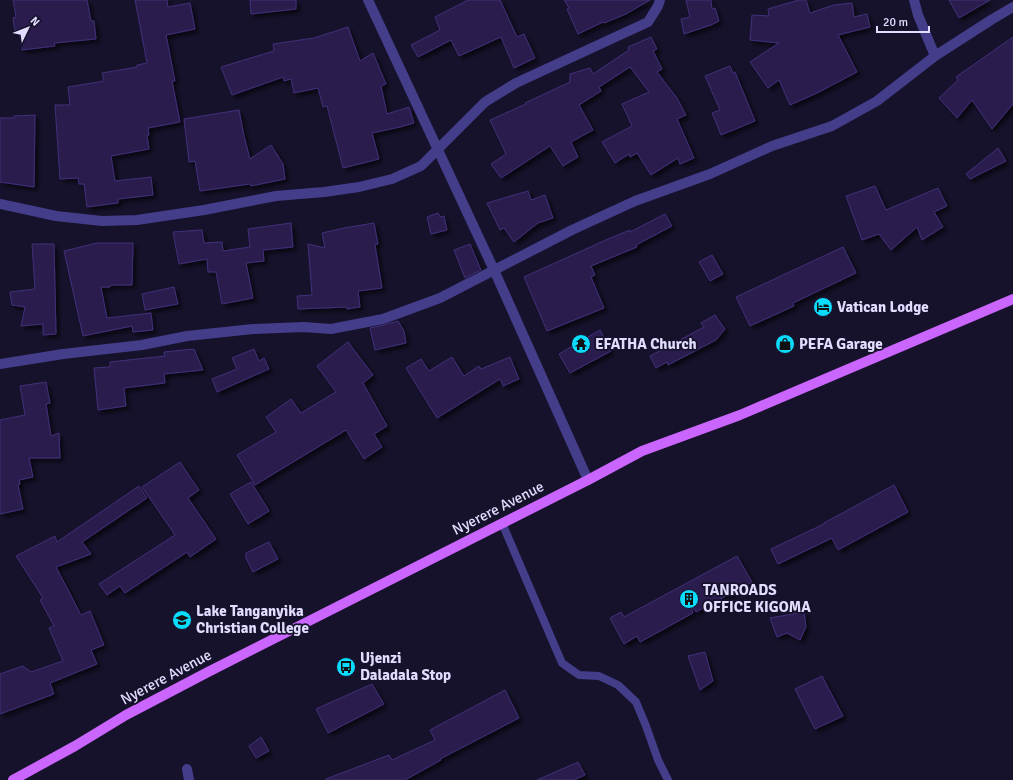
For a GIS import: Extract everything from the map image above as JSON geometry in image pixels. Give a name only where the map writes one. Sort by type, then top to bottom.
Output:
[{"type":"main road","name":"Nyerere Avenue","points":[[13,780],[75,746],[126,715],[208,672],[588,480],[642,451],[740,415],[1013,299]]},
{"type":"street","points":[[368,0],[494,270],[588,480]]},
{"type":"street","points":[[0,204],[56,216],[102,221],[137,220],[204,210],[276,196],[359,187],[392,179],[421,166],[484,102],[516,83],[648,22],[660,0]]},
{"type":"street","points":[[914,0],[918,15],[935,56]]},
{"type":"street","points":[[0,364],[63,354],[142,345],[187,336],[253,329],[304,327],[331,328],[383,319],[440,298],[572,230],[635,201],[710,174],[772,146],[832,126],[877,101],[935,56],[1013,7]]},
{"type":"street","points":[[187,769],[189,780]]},
{"type":"lane","points":[[502,523],[562,664],[579,675],[599,676],[618,685],[636,702],[658,760],[668,780]]},
{"type":"building","points":[[13,0],[87,0],[91,21],[94,21],[96,39],[54,43],[55,46],[22,50],[19,31],[15,32],[13,18],[16,17]]},
{"type":"building","points":[[135,0],[167,0],[168,7],[190,3],[195,29],[166,35],[175,81],[172,81],[180,122],[148,128],[149,135],[147,135],[149,149],[111,156],[115,181],[151,177],[153,195],[118,199],[118,203],[87,207],[84,184],[79,184],[78,178],[60,179],[55,105],[70,105],[68,87],[104,81],[102,73],[137,67],[137,65],[147,63]]},
{"type":"building","points":[[250,0],[296,0],[296,9],[251,14]]},
{"type":"building","points":[[468,0],[500,0],[517,37],[524,34],[535,58],[514,68],[501,37],[459,56],[451,40],[418,57],[411,45],[440,30],[435,17]]},
{"type":"building","points":[[564,0],[650,0],[626,14],[604,23],[603,22],[578,34],[567,9],[569,8]]},
{"type":"building","points":[[686,0],[711,0],[712,9],[715,8],[719,21],[684,34],[681,19],[690,17]]},
{"type":"building","points":[[799,0],[806,0],[810,13],[834,5],[852,3],[854,17],[867,14],[870,27],[838,35],[857,72],[790,105],[779,80],[768,88],[750,62],[779,43],[750,40],[752,15],[769,16],[768,9]]},
{"type":"building","points":[[949,0],[990,0],[959,18]]},
{"type":"building","points":[[348,27],[360,61],[373,53],[386,84],[381,86],[387,114],[409,107],[414,123],[372,133],[379,159],[343,168],[327,106],[323,107],[318,88],[294,93],[291,79],[284,81],[283,77],[232,95],[221,67],[274,51],[273,44],[314,38]]},
{"type":"building","points":[[651,37],[657,49],[653,51],[662,69],[657,72],[677,98],[686,115],[677,119],[694,158],[680,164],[678,158],[651,175],[637,153],[630,157],[629,154],[615,163],[602,142],[632,126],[622,104],[649,92],[630,67],[599,87],[601,91],[579,105],[593,130],[571,142],[578,157],[563,166],[550,146],[501,178],[491,164],[506,154],[490,120],[570,82],[570,74],[590,68],[593,74],[629,50],[628,47]]},
{"type":"building","points":[[1013,37],[1013,104],[992,129],[972,100],[957,118],[939,98],[958,80],[956,77]]},
{"type":"building","points":[[730,66],[733,73],[735,72],[755,121],[721,135],[712,113],[720,110],[705,76]]},
{"type":"building","points":[[239,110],[250,159],[271,145],[283,164],[285,179],[251,186],[250,184],[200,191],[195,161],[189,162],[184,119]]},
{"type":"building","points":[[35,115],[34,187],[0,182],[0,118]]},
{"type":"building","points":[[998,148],[1006,161],[970,179],[966,174]]},
{"type":"building","points":[[875,186],[886,210],[938,188],[947,206],[934,212],[943,227],[922,240],[917,227],[891,250],[879,234],[862,240],[846,196]]},
{"type":"building","points":[[528,191],[531,200],[545,195],[553,218],[538,223],[514,242],[504,228],[500,230],[487,203]]},
{"type":"building","points":[[438,213],[440,217],[444,216],[447,230],[431,234],[427,217]]},
{"type":"building","points":[[665,214],[672,226],[636,245],[637,247],[591,266],[595,275],[591,277],[604,308],[547,331],[524,277],[608,239],[630,230],[630,232]]},
{"type":"building","points":[[291,223],[293,247],[263,250],[264,261],[246,263],[253,298],[222,304],[216,272],[208,272],[207,259],[179,264],[173,232],[202,230],[204,243],[222,242],[223,251],[250,247],[248,229]]},
{"type":"building","points":[[374,223],[378,244],[375,245],[382,288],[358,291],[360,307],[347,309],[347,307],[298,309],[297,296],[312,295],[308,244],[325,248],[322,233]]},
{"type":"building","points":[[97,243],[133,243],[132,285],[111,285],[110,287],[101,287],[107,318],[151,313],[153,330],[133,332],[132,326],[83,336],[64,251]]},
{"type":"building","points":[[32,244],[54,244],[56,334],[43,335],[43,324],[21,326],[25,307],[12,305],[10,292],[35,289]]},
{"type":"building","points":[[470,244],[481,270],[465,278],[454,250]]},
{"type":"building","points":[[843,247],[856,273],[793,303],[794,306],[750,326],[736,297]]},
{"type":"building","points":[[712,255],[723,274],[710,281],[699,262]]},
{"type":"building","points":[[174,287],[178,304],[145,310],[142,294]]},
{"type":"building","points":[[715,315],[725,329],[716,340],[668,365],[667,362],[656,368],[650,356],[704,327],[701,323]]},
{"type":"building","points":[[398,321],[404,331],[406,343],[375,350],[370,328]]},
{"type":"building","points":[[600,330],[611,351],[570,373],[559,354]]},
{"type":"building","points":[[348,342],[373,375],[363,383],[387,426],[374,434],[382,447],[364,459],[346,430],[255,485],[237,455],[276,432],[266,417],[291,399],[301,413],[336,392],[317,366]]},
{"type":"building","points":[[194,349],[203,370],[164,374],[165,383],[124,388],[126,406],[98,410],[94,368],[110,367],[110,362],[165,356],[164,352]]},
{"type":"building","points":[[254,349],[259,361],[264,358],[269,369],[217,392],[212,379],[237,369],[232,358]]},
{"type":"building","points":[[452,357],[464,376],[479,366],[481,369],[510,357],[519,379],[503,386],[500,379],[437,418],[406,368],[421,359],[429,371]]},
{"type":"building","points":[[46,382],[50,403],[46,404],[51,436],[59,433],[60,458],[29,458],[33,477],[19,480],[20,484],[18,485],[23,509],[0,514],[0,420],[25,415],[20,386]]},
{"type":"building","points":[[180,462],[199,490],[188,498],[216,539],[190,557],[187,552],[125,593],[120,586],[107,595],[99,584],[175,535],[142,487]]},
{"type":"building","points":[[251,482],[269,511],[248,524],[230,494]]},
{"type":"building","points":[[894,485],[908,512],[838,550],[832,538],[778,564],[771,549],[824,524]]},
{"type":"building","points":[[139,486],[147,498],[82,542],[91,554],[56,567],[81,615],[90,611],[104,645],[91,650],[97,664],[50,683],[54,694],[0,714],[0,674],[23,666],[31,672],[63,661],[49,628],[54,626],[40,600],[43,598],[16,556],[55,536],[57,542]]},
{"type":"building","points":[[269,542],[278,559],[253,572],[246,558],[246,553]]},
{"type":"building","name":"TANROADS OFFICE KIGOMA","points":[[737,556],[752,582],[696,612],[690,603],[693,613],[640,642],[637,636],[624,644],[610,618],[621,612],[624,617]]},
{"type":"building","points":[[804,612],[806,627],[800,640],[787,633],[777,637],[770,618]]},
{"type":"building","points":[[705,652],[713,681],[700,690],[688,656]]},
{"type":"building","points":[[822,676],[843,716],[815,729],[795,689]]},
{"type":"building","points":[[372,684],[384,704],[328,733],[316,709]]},
{"type":"building","points":[[505,690],[519,718],[440,759],[441,760],[405,780],[326,780],[389,755],[392,760],[435,740],[430,730]]},
{"type":"building","points":[[261,737],[269,751],[256,758],[249,746]]},
{"type":"building","points":[[578,762],[585,775],[574,780],[537,780]]},
{"type":"place","name":"Vatican Lodge","points":[[823,307]]},
{"type":"place","name":"EFATHA Church","points":[[581,344]]},
{"type":"place","name":"PEFA Garage","points":[[785,344]]},
{"type":"place","name":"TANROADS OFFICE KIGOMA","points":[[689,599]]},
{"type":"place","name":"Lake Tanganyika Christian College","points":[[182,620]]},
{"type":"place","name":"Ujenzi Daladala Stop","points":[[346,667]]}]
